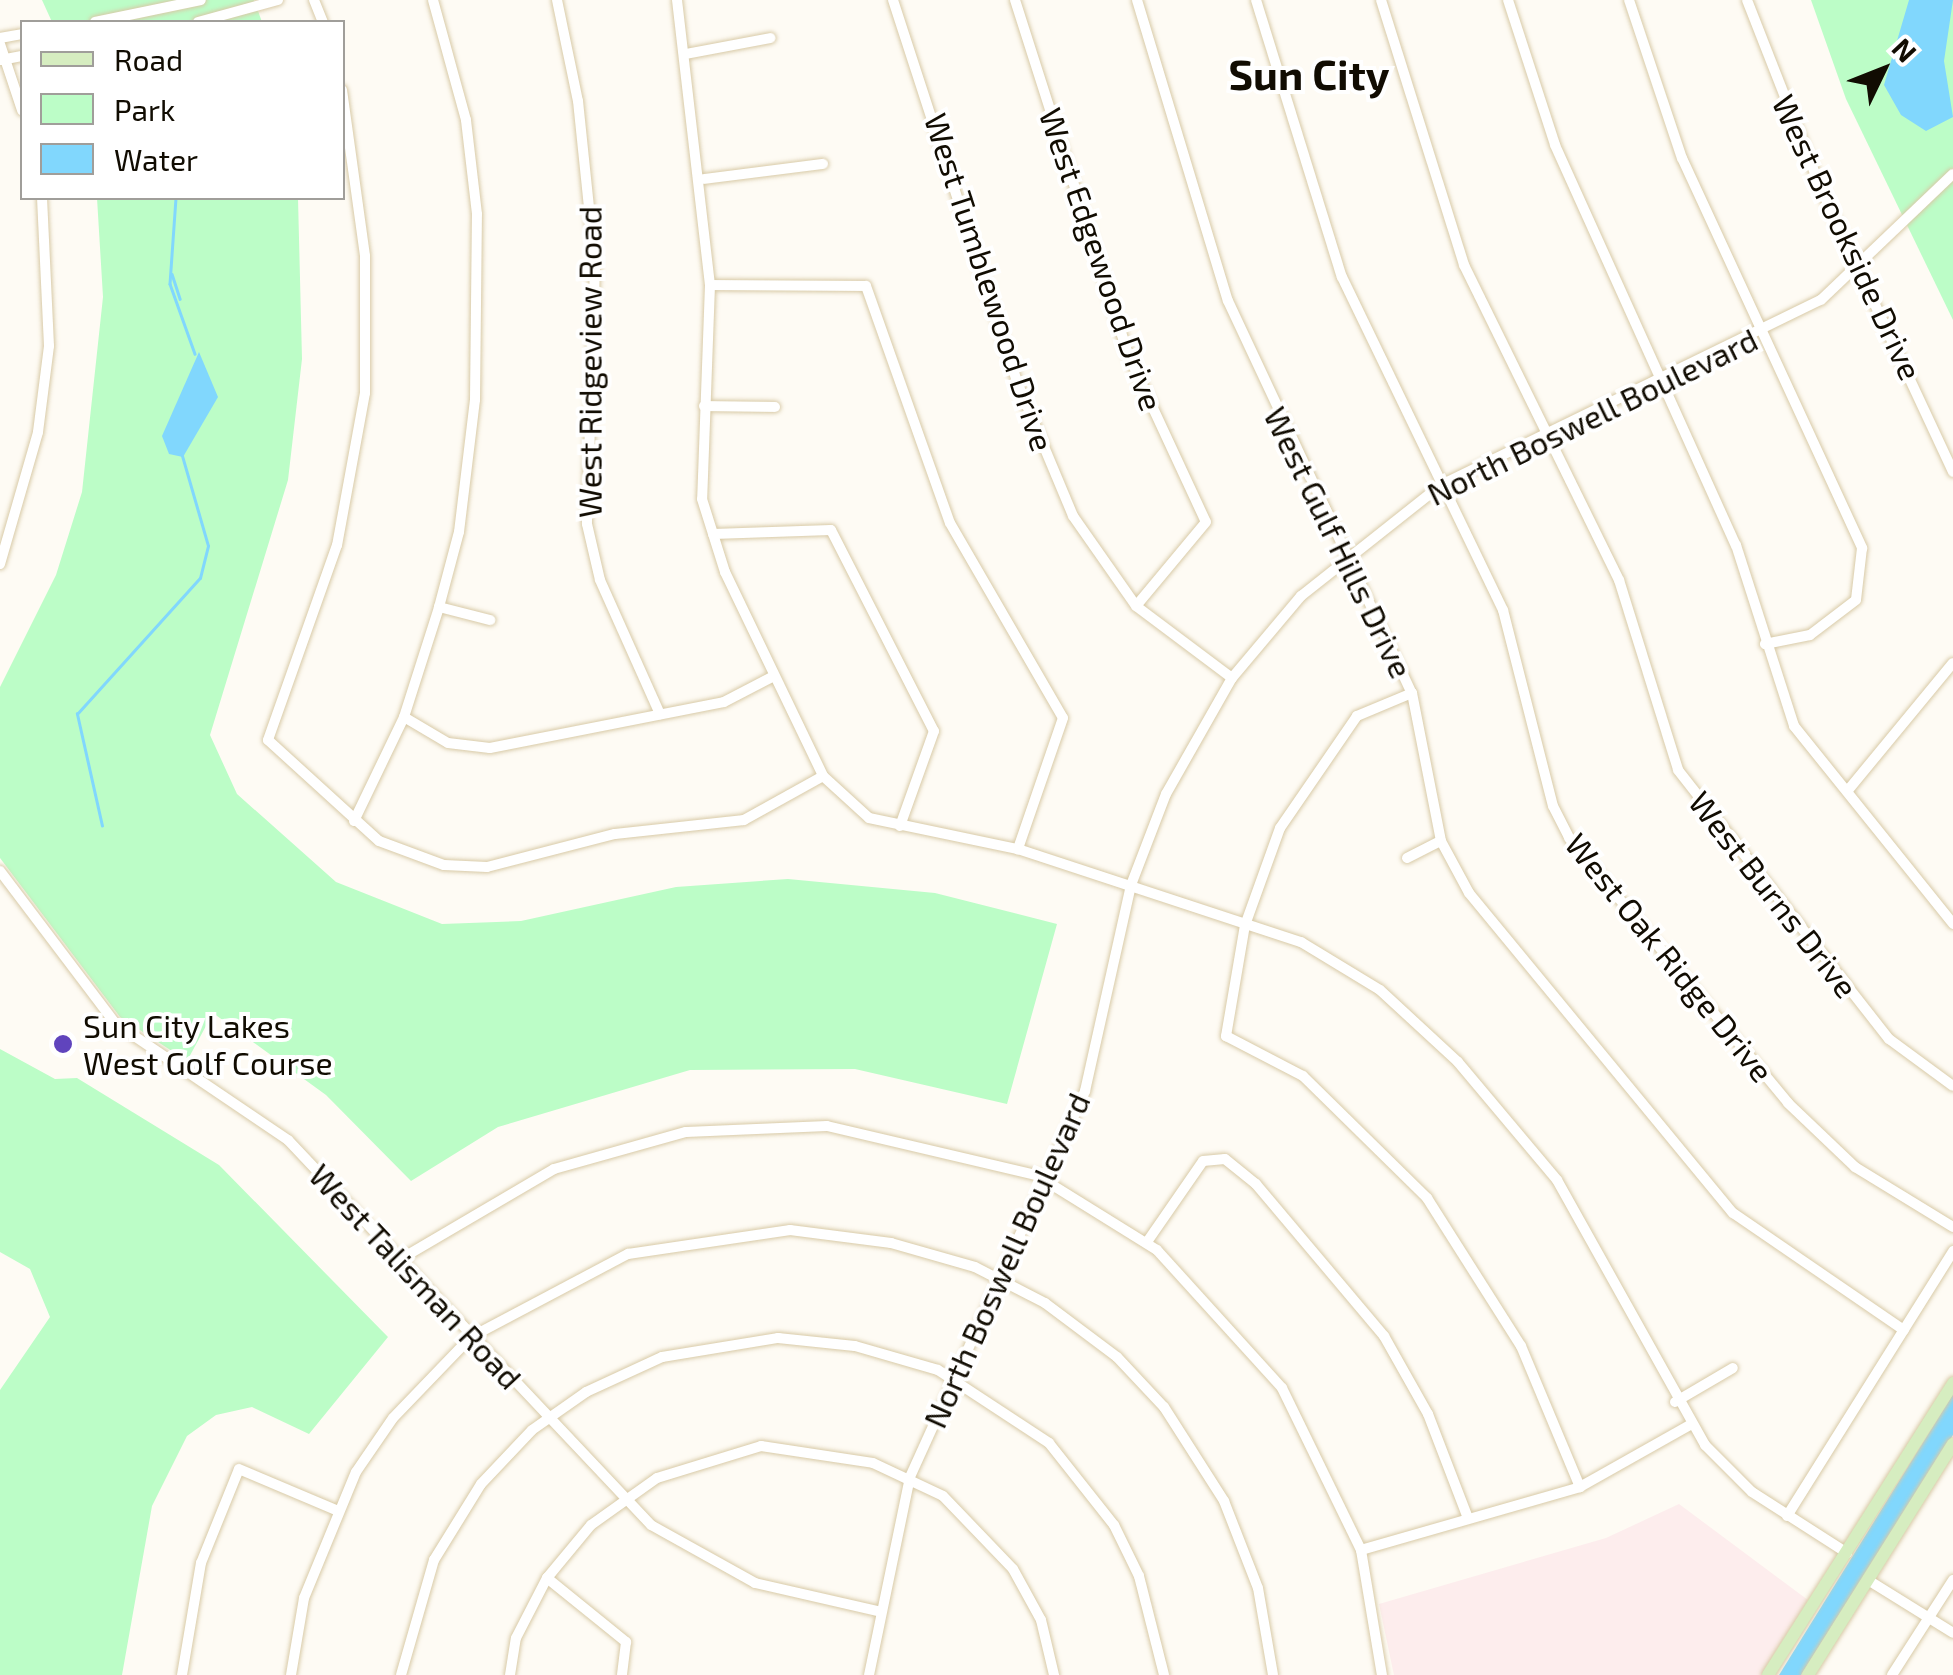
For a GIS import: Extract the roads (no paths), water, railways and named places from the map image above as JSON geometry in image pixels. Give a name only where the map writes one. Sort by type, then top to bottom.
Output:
[{"type":"main road","points":[[1768,1675],[1953,1383]]},
{"type":"main road","points":[[1808,1675],[1953,1444]]},
{"type":"street","points":[[106,20],[201,0]]},
{"type":"street","points":[[205,20],[278,0]]},
{"type":"street","points":[[354,821],[404,717],[459,532],[480,313],[466,120],[433,0]]},
{"type":"street","name":"West Ridgeview Road","points":[[557,0],[593,234],[587,524],[600,580],[660,714]]},
{"type":"street","points":[[677,0],[704,179],[710,285],[702,499],[772,676],[822,776],[852,809],[900,826],[1018,849],[1301,942],[1380,990],[1498,1105],[1583,1221],[1675,1402],[1723,1466],[1787,1516],[1846,1553]]},
{"type":"street","name":"West Tumblewood Drive","points":[[893,0],[1046,458],[1103,569],[1136,606],[1232,678]]},
{"type":"street","name":"West Edgewood Drive","points":[[1015,0],[1127,352],[1206,522],[1136,606]]},
{"type":"street","name":"West Gulf Hills Drive","points":[[1137,0],[1228,301],[1412,693],[1440,840],[1501,939],[1733,1212],[1904,1330]]},
{"type":"street","name":"West Oak Ridge Drive","points":[[1256,0],[1342,277],[1517,649],[1540,759],[1569,838],[1788,1103],[1855,1167],[1953,1227]]},
{"type":"street","name":"West Burns Drive","points":[[1381,0],[1464,265],[1619,580],[1687,784],[1889,1038],[1953,1086]]},
{"type":"street","points":[[1508,0],[1555,145],[1658,384],[1720,505],[1794,726],[1849,789],[1953,924]]},
{"type":"street","points":[[1629,0],[1682,158],[1862,548],[1856,600],[1810,635],[1766,644]]},
{"type":"street","name":"West Brookside Drive","points":[[1747,0],[1860,268],[1953,472]]},
{"type":"street","points":[[686,54],[772,38]]},
{"type":"street","points":[[0,41],[20,105]]},
{"type":"street","points":[[345,111],[366,256],[365,393],[328,579],[268,740],[354,821],[422,861],[487,866],[615,834],[744,820],[822,776]]},
{"type":"street","points":[[704,179],[823,164]]},
{"type":"street","name":"North Boswell Boulevard","points":[[869,1675],[877,1611],[910,1476],[952,1376],[1047,1181],[1085,1091],[1131,886],[1166,794],[1232,678],[1350,554],[1441,485],[1764,332],[1860,268],[1953,174]]},
{"type":"street","points":[[0,564],[38,432],[49,346],[42,200]]},
{"type":"street","points":[[710,285],[866,286],[950,524],[1063,718],[1018,849]]},
{"type":"street","points":[[704,406],[776,407]]},
{"type":"street","points":[[713,534],[831,530],[934,732],[900,826]]},
{"type":"street","points":[[438,606],[490,620]]},
{"type":"street","points":[[1849,789],[1953,663]]},
{"type":"street","points":[[404,717],[471,750],[724,702],[772,676]]},
{"type":"street","points":[[1412,693],[1357,716],[1309,775],[1245,925],[1226,1036],[1303,1076],[1427,1198],[1520,1346],[1580,1487]]},
{"type":"street","points":[[1407,858],[1440,840]]},
{"type":"street","name":"West Talisman Road","points":[[0,871],[115,1023],[288,1140],[622,1497],[721,1570],[877,1611]]},
{"type":"street","points":[[399,1260],[554,1169],[722,1127],[907,1138],[1047,1181],[1147,1242],[1274,1375],[1325,1462],[1360,1550],[1382,1675]]},
{"type":"street","points":[[1147,1242],[1208,1158],[1225,1159],[1256,1184],[1384,1336],[1428,1414],[1468,1518]]},
{"type":"street","points":[[291,1675],[304,1598],[336,1510],[392,1418],[471,1337],[611,1260],[744,1231],[875,1240],[1000,1278],[1116,1357],[1202,1459],[1258,1588],[1273,1675]]},
{"type":"street","points":[[1787,1516],[1953,1251]]},
{"type":"street","points":[[401,1675],[415,1608],[460,1514],[548,1418],[624,1372],[747,1340],[855,1346],[952,1376],[1049,1443],[1084,1483],[1139,1576],[1164,1675]]},
{"type":"street","points":[[1675,1402],[1734,1368]]},
{"type":"street","points":[[1360,1550],[1580,1487],[1690,1425]]},
{"type":"street","points":[[510,1675],[516,1638],[547,1578],[622,1497],[762,1446],[836,1453],[910,1476],[972,1520],[1013,1569],[1041,1620],[1054,1675]]},
{"type":"street","points":[[182,1675],[201,1563],[240,1470],[336,1510]]},
{"type":"street","points":[[547,1578],[626,1642],[622,1675]]},
{"type":"street","points":[[1868,1580],[1953,1632]]},
{"type":"street","points":[[1892,1675],[1953,1580]]},
{"type":"water","points":[[1909,0],[1953,0],[1944,61],[1953,117],[1926,131],[1901,115],[1884,85]]},
{"type":"water","points":[[199,352],[218,397],[183,457],[169,454],[162,436]]},
{"type":"water","points":[[1953,1394],[1953,1435],[1801,1675],[1779,1675]]},
{"type":"waterway","points":[[176,200],[170,284],[195,354]]},
{"type":"waterway","points":[[172,274],[180,299]]},
{"type":"waterway","points":[[102,826],[77,714],[200,578],[208,546],[182,456]]},
{"type":"place","name":"Sun City Lakes West Golf Course","points":[[63,1044]]},
{"type":"district","name":"Sun City","points":[[1309,73]]}]
